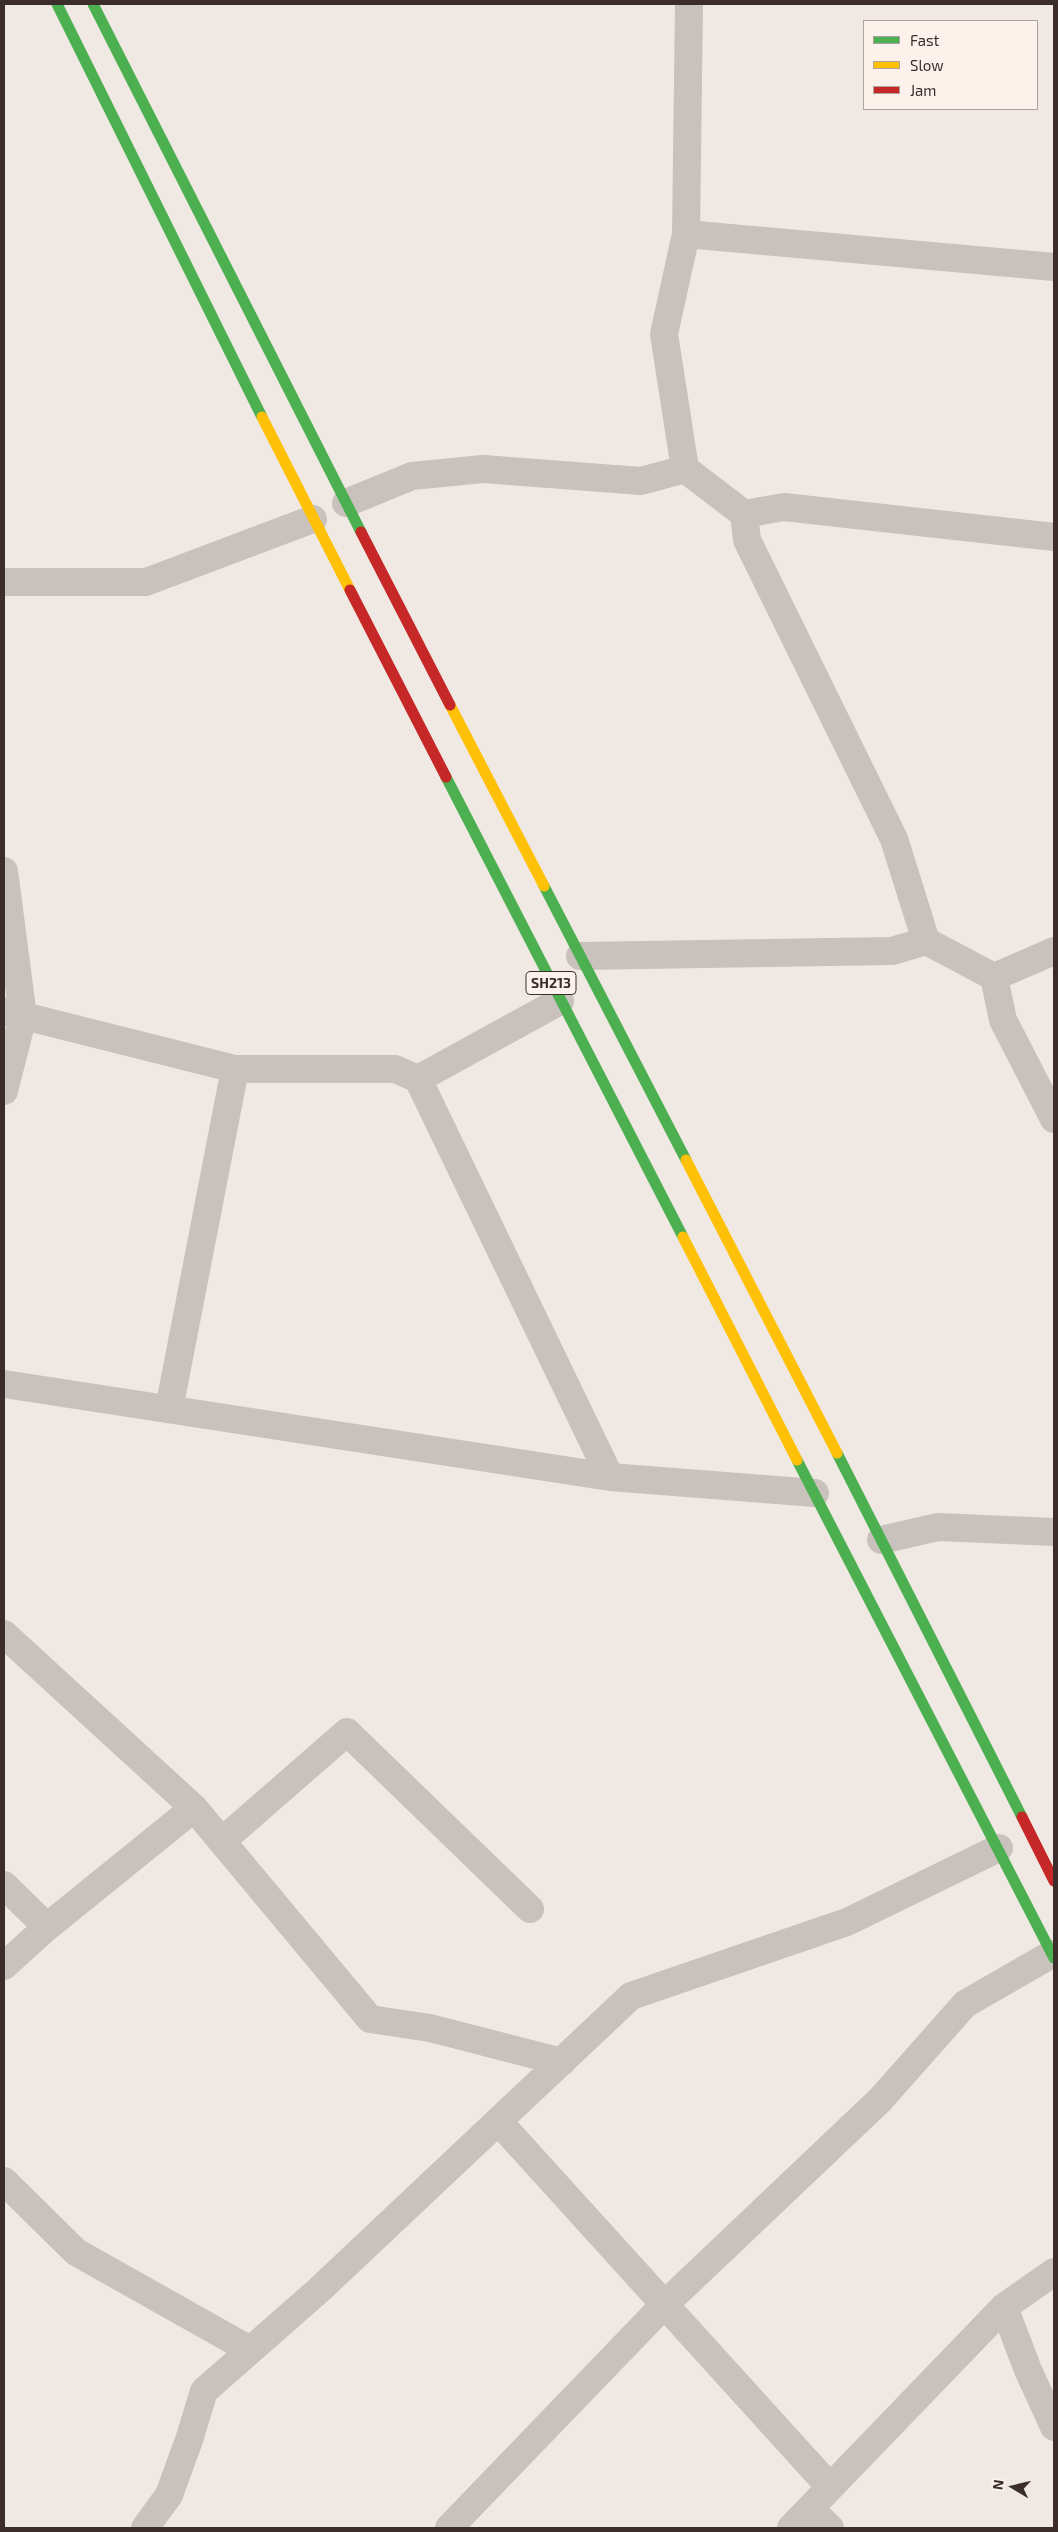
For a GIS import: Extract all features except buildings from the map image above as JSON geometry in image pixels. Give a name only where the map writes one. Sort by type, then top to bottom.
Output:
[{"type":"main road","name":"SH213","points":[[57,4],[313,519],[1053,1956]]},
{"type":"main road","name":"SH213","points":[[93,4],[346,503],[881,1540],[1054,1881]]},
{"type":"street","points":[[689,4],[686,234],[664,334],[685,469],[744,514],[747,540],[894,839],[926,941]]},
{"type":"street","points":[[686,234],[1054,267]]},
{"type":"street","points":[[346,503],[412,476],[483,469],[641,481],[685,469]]},
{"type":"street","points":[[744,514],[784,507],[1054,537]]},
{"type":"street","points":[[4,582],[146,582],[313,519]]},
{"type":"street","points":[[4,871],[13,1014],[4,1091]]},
{"type":"street","points":[[580,956],[892,951],[926,941],[994,977]]},
{"type":"street","points":[[994,977],[1054,950]]},
{"type":"street","points":[[994,977],[1002,1020],[1054,1119]]},
{"type":"street","points":[[418,1079],[560,1001]]},
{"type":"street","points":[[13,1014],[235,1069],[395,1068],[418,1079],[610,1477]]},
{"type":"street","points":[[168,1409],[235,1069]]},
{"type":"street","points":[[4,1384],[610,1477],[815,1493]]},
{"type":"street","points":[[881,1540],[938,1527],[1054,1532]]},
{"type":"street","points":[[4,1634],[194,1808],[370,2019],[430,2028],[562,2062]]},
{"type":"street","points":[[222,1841],[347,1732],[530,1909]]},
{"type":"street","points":[[4,1966],[47,1927],[194,1808]]},
{"type":"street","points":[[145,2528],[169,2495],[204,2391],[319,2290],[631,1996],[847,1922],[999,1848]]},
{"type":"street","points":[[4,1884],[47,1927]]},
{"type":"street","points":[[449,2528],[664,2305],[880,2100],[964,2004],[1053,1956]]},
{"type":"street","points":[[498,2121],[830,2488]]},
{"type":"street","points":[[4,2182],[76,2252],[250,2350]]},
{"type":"street","points":[[791,2528],[1004,2307],[1054,2272]]},
{"type":"street","points":[[1004,2307],[1028,2370],[1054,2427]]},
{"type":"street","points":[[810,2509],[830,2528]]},
{"type":"traffic: fast","points":[[57,4],[262,417]]},
{"type":"traffic: fast","points":[[93,4],[361,532]]},
{"type":"traffic: fast","points":[[446,777],[683,1237]]},
{"type":"traffic: fast","points":[[544,886],[686,1160]]},
{"type":"traffic: fast","points":[[837,1453],[1022,1817]]},
{"type":"traffic: fast","points":[[797,1460],[1054,1958]]},
{"type":"traffic: slow","points":[[262,417],[350,590]]},
{"type":"traffic: slow","points":[[450,705],[544,886]]},
{"type":"traffic: slow","points":[[686,1160],[837,1453]]},
{"type":"traffic: slow","points":[[683,1237],[797,1460]]},
{"type":"traffic: jam","points":[[361,532],[450,705]]},
{"type":"traffic: jam","points":[[350,590],[446,777]]},
{"type":"traffic: jam","points":[[1022,1817],[1054,1881]]}]
